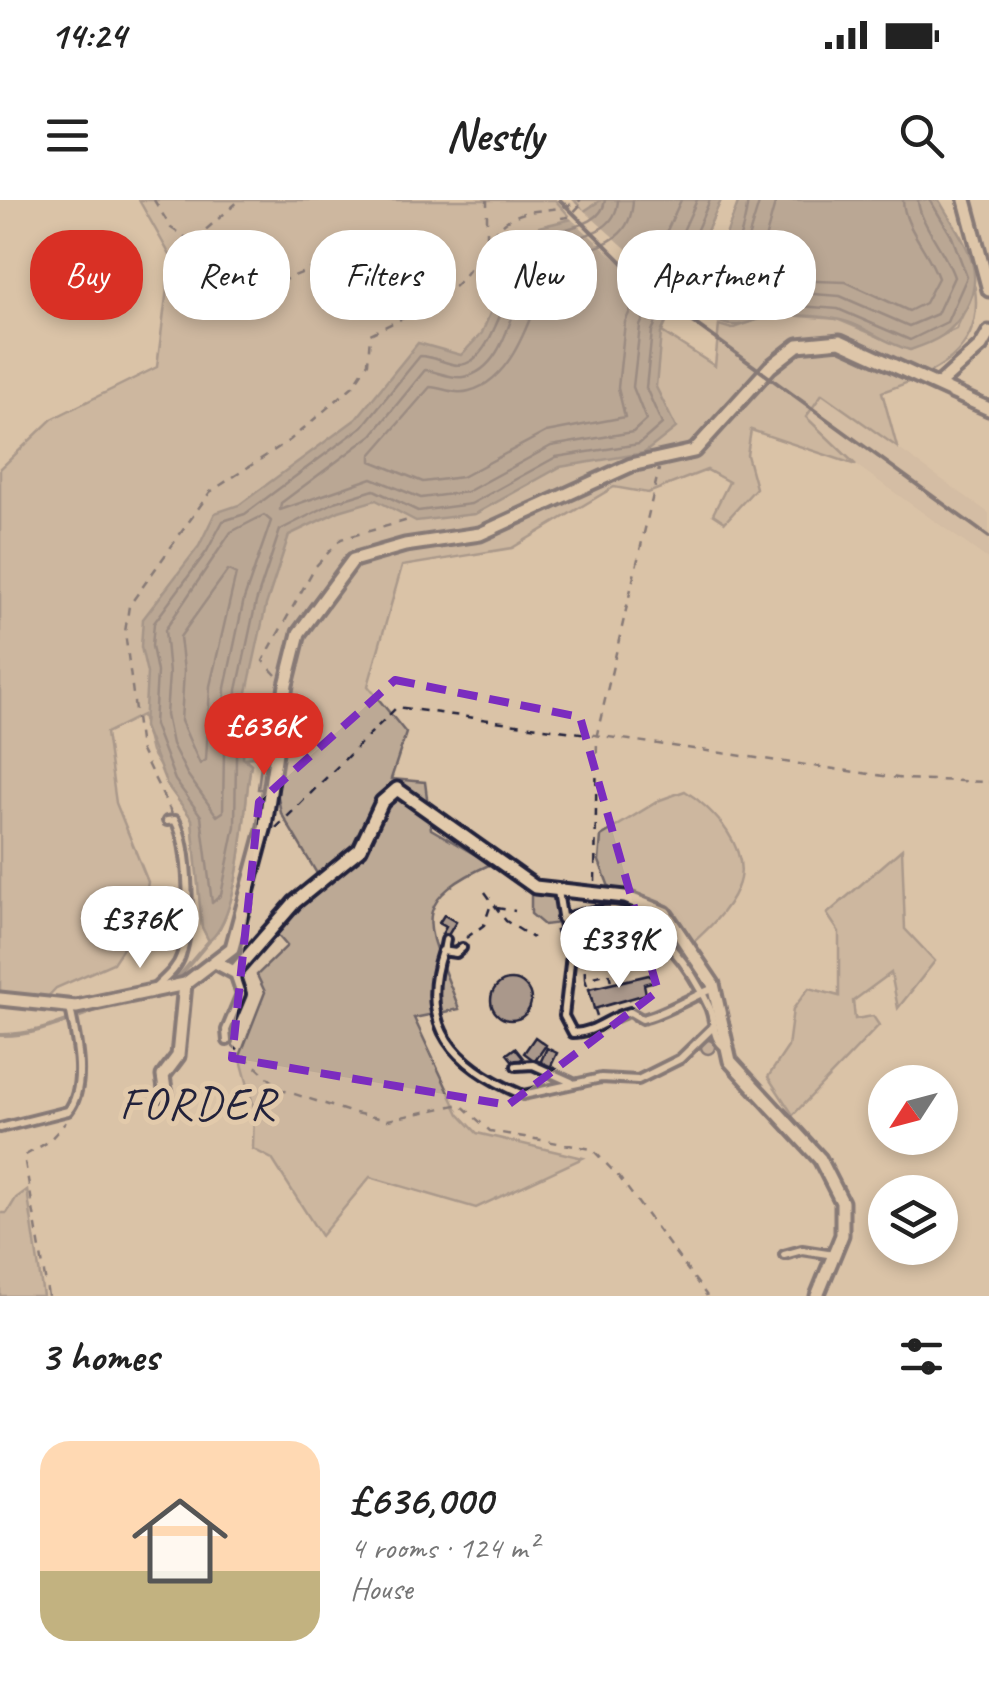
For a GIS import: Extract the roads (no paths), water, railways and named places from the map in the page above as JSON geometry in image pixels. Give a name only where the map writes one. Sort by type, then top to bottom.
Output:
[{"type":"street","points":[[965,200],[989,290]]},
{"type":"street","points":[[938,384],[981,346],[989,332]]},
{"type":"street","points":[[0,999],[71,1014],[155,988],[185,984],[232,948],[265,826],[286,685],[299,633],[353,560],[405,545],[480,534],[632,465],[694,450],[770,367],[798,345],[840,340],[989,409]]},
{"type":"street","points":[[217,962],[234,972],[296,902],[360,848],[382,802],[397,790],[487,849],[509,872],[535,887],[596,887],[665,913],[714,988],[728,1048],[741,1074],[820,1159],[842,1202],[842,1235],[818,1296]]},
{"type":"street","points":[[166,1096],[164,1076],[176,1062],[185,984]]},
{"type":"lane","points":[[155,988],[181,958],[185,932],[184,850],[171,820]]},
{"type":"lane","points":[[558,890],[564,928]]},
{"type":"lane","points":[[561,919],[620,910],[644,922],[701,993],[718,1042],[728,1048]]},
{"type":"lane","points":[[446,940],[432,996],[434,1018],[456,1053],[522,1095],[572,1082],[638,1080],[680,1058],[714,1026]]},
{"type":"lane","points":[[572,946],[567,1027],[573,1034],[630,1012],[642,1019],[654,1016],[714,988]]},
{"type":"lane","points":[[444,950],[456,953],[462,948]]},
{"type":"lane","points":[[227,1041],[226,1030],[241,994],[234,972]]},
{"type":"lane","points":[[0,1128],[68,1111],[75,1102],[78,1077],[71,1014]]},
{"type":"lane","points":[[516,1066],[533,1065],[572,1082]]},
{"type":"lane","points":[[784,1255],[802,1250],[835,1255]]},
{"type":"water","points":[[601,200],[721,200],[707,230],[617,230],[617,320],[667,320],[661,333],[656,387],[676,428],[644,453],[560,467],[475,514],[416,521],[376,500],[339,511],[289,535],[266,605],[247,692],[243,758],[251,764],[235,884],[220,928],[209,941],[202,927],[192,819],[167,785],[144,727],[147,673],[141,647],[143,619],[199,546],[215,513],[239,505],[356,419],[418,343],[461,355],[482,333],[487,320],[597,320],[597,230],[536,230],[572,219]]},
{"type":"water","points":[[739,200],[939,200],[969,252],[974,279],[972,294],[955,325],[942,336],[910,350],[853,324],[816,317],[816,230],[728,230]]},
{"type":"water","points":[[716,320],[756,320],[743,324]]},
{"type":"waterway","points":[[178,978],[209,941]]},
{"type":"waterway","points":[[0,1035],[44,1029],[114,1004]]},
{"type":"railway","points":[[560,200],[629,269],[693,322],[989,537]]},
{"type":"district","name":"FORDER","points":[[198,1102]]}]
